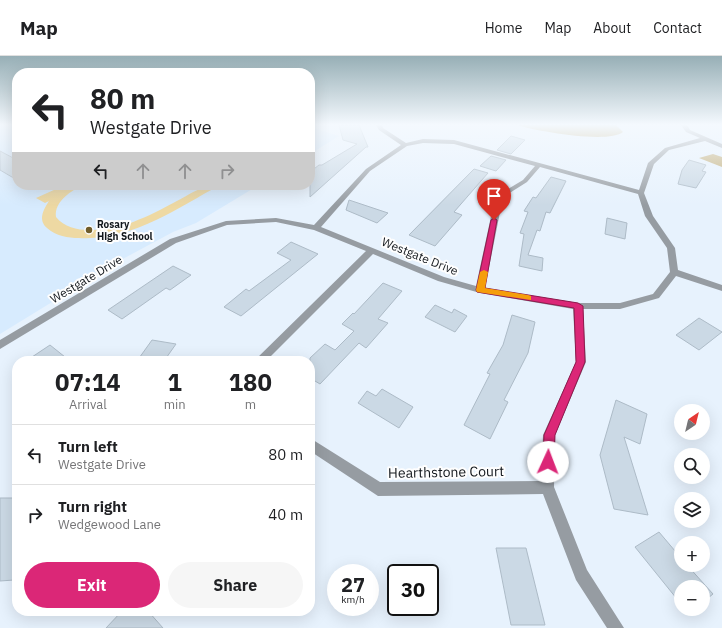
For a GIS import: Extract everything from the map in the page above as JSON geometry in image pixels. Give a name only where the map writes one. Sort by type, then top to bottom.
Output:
[{"type":"street","points":[[316,228],[368,170],[395,152]]},
{"type":"street","points":[[488,152],[642,193]]},
{"type":"street","points":[[664,152],[651,163],[642,193],[649,216],[671,248],[674,272],[722,288]]},
{"type":"street","points":[[480,290],[496,207],[505,193],[525,182],[538,166]]},
{"type":"street","name":"Westgate Drive","points":[[0,345],[173,240],[226,223],[276,220],[316,228],[441,279],[480,290],[578,306],[620,306],[656,296],[674,272]]},
{"type":"street","points":[[264,356],[372,250]]},
{"type":"street","points":[[578,306],[580,362],[550,435],[547,487],[581,575],[616,628]]},
{"type":"street","name":"Hearthstone Court","points":[[315,447],[378,488],[547,487]]},
{"type":"shaded area","name":"Rosary High School","points":[[0,152],[12,152],[12,190],[251,190],[196,223],[173,232],[119,261],[0,334]]},
{"type":"shaded area","points":[[713,154],[722,157],[722,167],[699,158]]},
{"type":"shaded area","points":[[54,190],[74,190],[61,201],[56,211],[56,217],[71,227],[89,230],[112,228],[134,222],[196,190],[211,190],[152,222],[135,229],[98,238],[71,238],[54,233],[44,225],[42,218],[43,211],[49,201],[45,203],[36,198]]},
{"type":"building","points":[[0,152],[1,152],[12,157],[12,177],[0,170]]},
{"type":"building","points":[[344,152],[361,152],[310,197],[310,190],[315,190],[315,168],[319,165],[322,165]]},
{"type":"building","points":[[503,152],[513,152],[511,154]]},
{"type":"building","points":[[491,156],[506,160],[496,171],[480,166]]},
{"type":"building","points":[[689,160],[706,165],[702,171],[706,172],[696,188],[678,184],[682,170]]},
{"type":"building","points":[[474,169],[488,173],[454,212],[462,215],[435,246],[409,235]]},
{"type":"building","points":[[551,177],[566,181],[550,213],[546,212],[540,231],[537,230],[528,255],[543,258],[542,271],[519,266],[524,234],[520,233],[528,212],[524,211],[533,197],[536,198]]},
{"type":"building","points":[[349,200],[388,213],[377,223],[346,210]]},
{"type":"building","points":[[607,218],[627,223],[625,239],[605,234]]},
{"type":"building","points":[[291,242],[318,254],[241,316],[224,307],[246,289],[249,291],[291,260],[277,253]]},
{"type":"building","points":[[173,266],[191,275],[170,290],[166,288],[122,319],[108,310]]},
{"type":"building","points":[[383,283],[402,291],[378,319],[388,323],[366,348],[359,343],[320,384],[315,381],[315,356],[312,356],[325,344],[335,350],[354,331],[342,324],[353,313],[354,314]]},
{"type":"building","points":[[435,305],[452,313],[454,309],[467,316],[455,332],[425,317]]},
{"type":"building","points":[[512,315],[535,322],[528,353],[504,400],[508,402],[490,439],[464,425],[490,374],[487,373],[503,345]]},
{"type":"building","points":[[699,318],[722,332],[699,350],[676,335]]},
{"type":"building","points":[[152,340],[176,344],[168,356],[141,356]]},
{"type":"building","points":[[50,345],[64,356],[34,356]]},
{"type":"building","points":[[382,389],[413,407],[399,428],[358,403],[367,391],[376,396]]},
{"type":"building","points":[[616,400],[647,414],[640,444],[624,437],[648,515],[614,509],[600,455]]},
{"type":"building","points":[[0,498],[12,498],[12,580],[0,581]]},
{"type":"building","points":[[659,532],[674,550],[674,572],[693,572],[700,580],[674,580],[674,595],[635,547]]},
{"type":"building","points":[[496,548],[526,548],[545,625],[511,625]]},
{"type":"building","points":[[117,616],[152,616],[163,628],[106,628]]},
{"type":"slow traffic","points":[[484,272],[480,290],[528,298]]},
{"type":"place","name":"Rosary High School","points":[[89,230]]},
{"type":"route","points":[[494,220],[480,290],[578,306],[580,362],[550,435],[548,462]]}]
